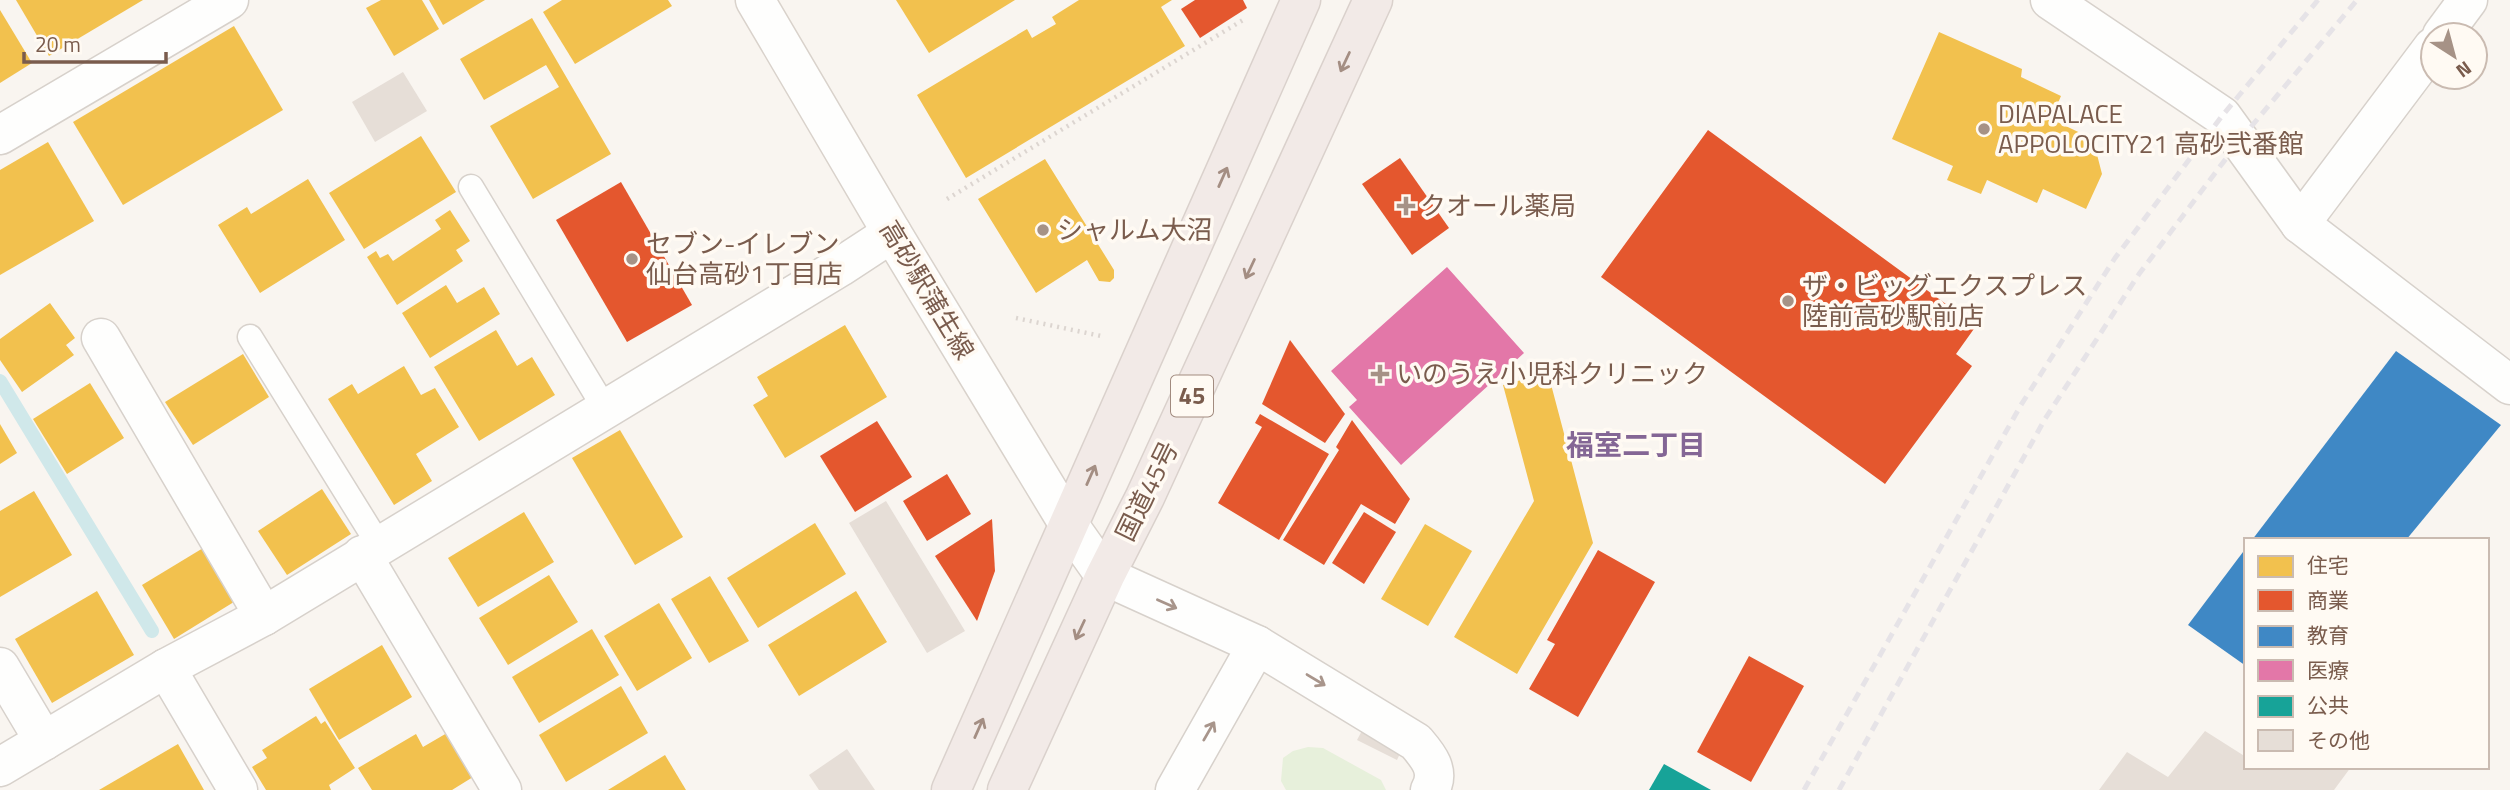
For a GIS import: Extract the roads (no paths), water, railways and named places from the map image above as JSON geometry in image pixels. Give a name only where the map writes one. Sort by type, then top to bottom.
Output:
[{"type":"highway","name":"45","points":[[951,790],[1301,0]]},
{"type":"highway","name":"国道45号","points":[[1007,790],[1373,0]]},
{"type":"street","points":[[0,135],[229,0]]},
{"type":"street","name":"高砂駅蒲生線","points":[[755,0],[891,233],[1069,525],[1105,576]]},
{"type":"street","points":[[2050,0],[2222,116],[2300,223],[2510,385]]},
{"type":"street","points":[[2452,21],[2468,0]]},
{"type":"street","points":[[2300,223],[2419,66]]},
{"type":"street","points":[[0,767],[166,668],[264,615],[604,407],[840,267],[891,233]]},
{"type":"street","points":[[101,338],[264,615]]},
{"type":"street","points":[[371,550],[502,790]]},
{"type":"street","points":[[1105,576],[1257,645],[1416,741],[1432,760],[1434,783],[1430,790]]},
{"type":"street","points":[[1175,790],[1257,645]]},
{"type":"street","points":[[0,667],[44,741]]},
{"type":"street","points":[[166,668],[238,790]]},
{"type":"lane","points":[[471,187],[604,407]]},
{"type":"lane","points":[[250,337],[371,550]]},
{"type":"waterway","points":[[0,381],[152,631]]},
{"type":"railway","points":[[1804,790],[2021,405],[2115,258],[2222,116],[2318,0]]},
{"type":"railway","points":[[1839,790],[2045,419],[2139,274],[2240,140],[2357,0]]},
{"type":"place","name":"DIAPALACE APPOLOCITY21 高砂弐番館","points":[[1984,129]]},
{"type":"place","name":"クオール薬局","points":[[1406,206]]},
{"type":"place","name":"シャルム大沼","points":[[1043,230]]},
{"type":"place","name":"セブン-イレブン 仙台高砂1丁目店","points":[[632,259]]},
{"type":"place","name":"ザ・ビッグエクスプレス 陸前高砂駅前店","points":[[1788,301]]},
{"type":"place","name":"いのうえ小児科クリニック","points":[[1380,374]]},
{"type":"district","name":"福室二丁目","points":[[1636,445]]}]
